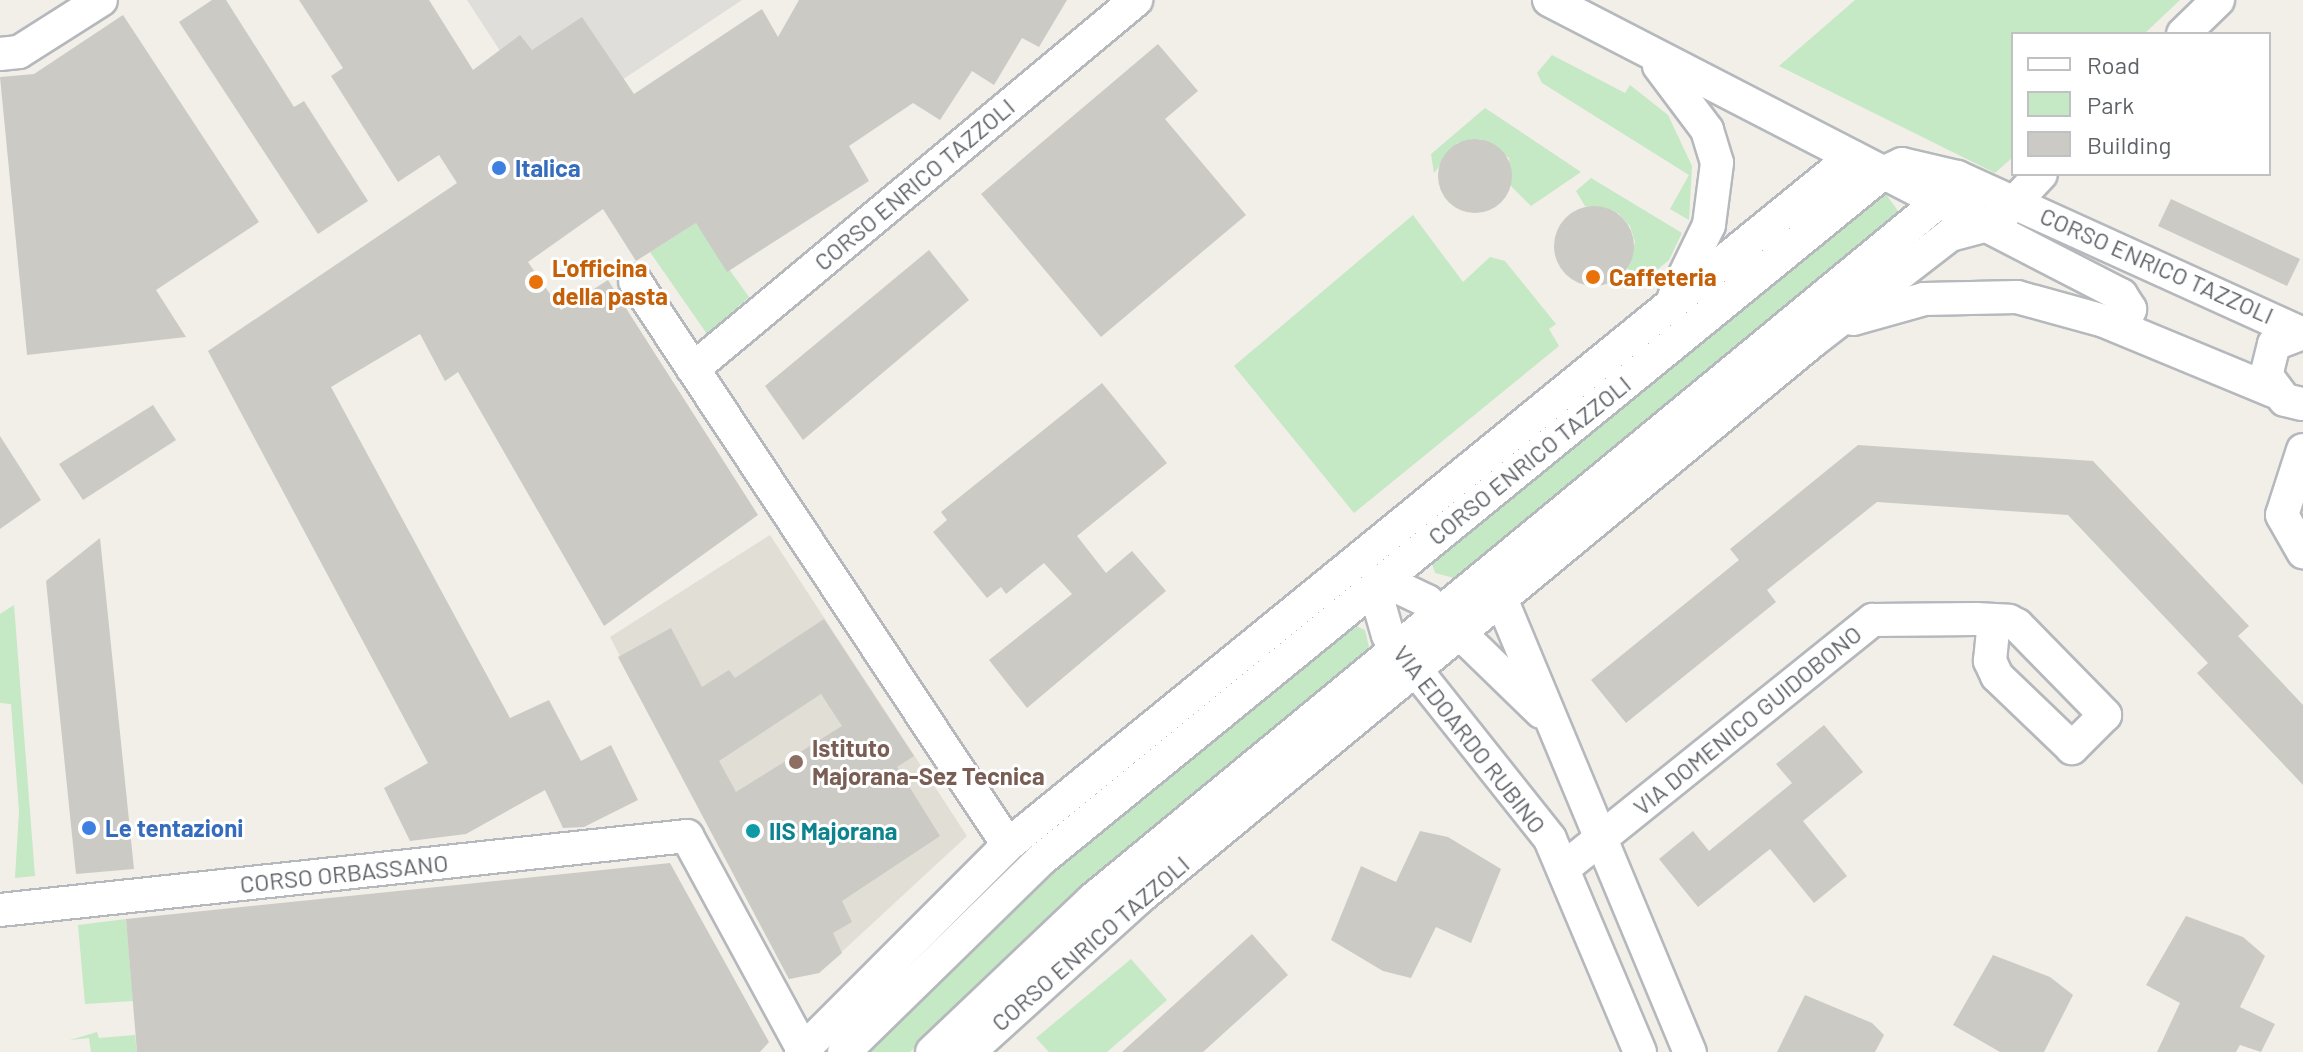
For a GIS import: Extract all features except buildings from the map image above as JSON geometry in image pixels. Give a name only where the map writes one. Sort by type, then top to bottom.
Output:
[{"type":"street","points":[[0,54],[19,52],[101,0]]},
{"type":"street","name":"CORSO ENRICO TAZZOLI","points":[[693,369],[1136,0]]},
{"type":"street","name":"CORSO ENRICO TAZZOLI","points":[[1549,0],[1883,173],[1936,204],[2121,295],[2130,309],[2123,328]]},
{"type":"street","points":[[2185,32],[2218,0]]},
{"type":"street","name":"CORSO ENRICO TAZZOLI","points":[[1646,51],[1707,130],[1717,163],[1709,225],[1663,315]]},
{"type":"street","name":"CORSO ENRICO TAZZOLI","points":[[687,836],[802,1051],[1008,845],[1663,315],[1852,157]]},
{"type":"street","name":"CORSO ENRICO TAZZOLI","points":[[844,1052],[891,1002],[1043,858],[1883,173],[1902,164],[1930,168],[2015,201],[2300,332]]},
{"type":"street","name":"CORSO ENRICO TAZZOLI","points":[[1452,623],[1502,601],[1830,326],[1950,235],[1983,228],[2039,176]]},
{"type":"street","name":"CORSO ENRICO TAZZOLI","points":[[932,1052],[1081,910],[1233,784],[1407,660],[1452,623],[1936,204]]},
{"type":"street","points":[[635,281],[1008,845]]},
{"type":"street","name":"CORSO ENRICO TAZZOLI","points":[[1830,326],[1924,299],[1998,296],[2123,328],[2294,404]]},
{"type":"street","points":[[2294,404],[2267,357],[2284,335],[2300,332]]},
{"type":"street","points":[[2303,450],[2282,515],[2303,552]]},
{"type":"street","name":"VIA EDOARDO RUBINO","points":[[1547,718],[1452,623],[1411,588],[1383,580],[1382,621],[1407,660],[1550,839],[1640,1052]]},
{"type":"street","name":"VIA EDOARDO RUBINO","points":[[1502,601],[1547,718],[1690,1052]]},
{"type":"street","name":"VIA DOMENICO GUIDOBONO","points":[[1564,868],[1873,620],[1994,620]]},
{"type":"street","name":"CORSO ENRICO TAZZOLI","points":[[969,1052],[1287,776],[1407,660]]},
{"type":"street","points":[[1116,757],[1176,749]]},
{"type":"street","points":[[1233,784],[1287,776]]},
{"type":"street","name":"CORSO ORBASSANO","points":[[0,910],[687,836]]},
{"type":"street","name":"CORSO ENRICO TAZZOLI","points":[[891,1002],[925,928]]},
{"type":"shaded area","points":[[467,0],[742,0],[550,128]]},
{"type":"shaded area","name":"Istituto Majorana-Sez Tecnica","points":[[770,535],[967,836],[819,973],[789,979],[610,637]]},
{"type":"green space","points":[[1855,0],[2180,0],[2146,32],[2011,32],[2011,159],[1995,173],[1779,66]]},
{"type":"green space","points":[[1552,55],[1625,93],[1630,85],[1668,115],[1692,166],[1689,220],[1670,209],[1689,175],[1542,83],[1537,73]]},
{"type":"green space","points":[[1485,108],[1581,172],[1531,206],[1511,186],[1509,158],[1481,139],[1457,143],[1434,173],[1431,154]]},
{"type":"green space","points":[[1591,178],[1682,233],[1669,260],[1641,283],[1627,268],[1635,242],[1630,226],[1618,213],[1585,206],[1576,191]]},
{"type":"green space","points":[[1883,190],[1898,211],[1893,223],[1458,579],[1435,573],[1431,560]]},
{"type":"green space","points":[[1413,215],[1463,282],[1490,257],[1505,261],[1556,324],[1549,329],[1559,346],[1354,513],[1234,366]]},
{"type":"green space","points":[[696,223],[749,297],[707,334],[650,252]]},
{"type":"green space","points":[[14,605],[35,876],[15,878],[19,811],[11,704],[0,703],[0,614]]},
{"type":"green space","points":[[1349,623],[1365,630],[1369,647],[1355,663],[1037,928],[910,1052],[856,1052],[1010,899]]},
{"type":"green space","points":[[126,919],[133,1001],[85,1004],[78,925]]},
{"type":"green space","points":[[1131,959],[1167,1000],[1107,1052],[1049,1052],[1036,1038]]},
{"type":"green space","points":[[97,1032],[99,1038],[135,1035],[137,1052],[91,1052],[89,1038],[70,1040]]},
{"type":"place","name":"Italica","points":[[499,168]]},
{"type":"place","name":"Caffeteria","points":[[1593,277]]},
{"type":"place","name":"L'officina della pasta","points":[[536,282]]},
{"type":"place","name":"Istituto Majorana-Sez Tecnica","points":[[796,762]]},
{"type":"place","name":"Le tentazioni","points":[[89,828]]},
{"type":"place","name":"IIS Majorana","points":[[753,831]]}]
